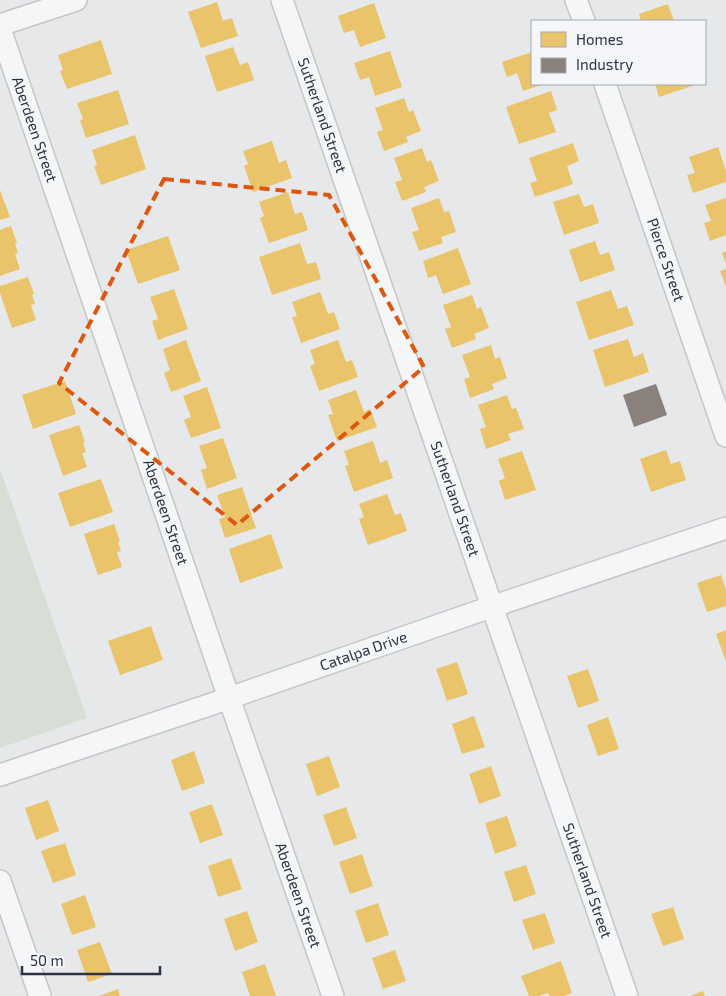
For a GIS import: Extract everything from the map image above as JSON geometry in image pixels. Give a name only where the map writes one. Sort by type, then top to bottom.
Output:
[{"type":"street","points":[[0,27],[76,0]]},
{"type":"street","name":"Sutherland Street","points":[[282,0],[627,996]]},
{"type":"street","points":[[576,0],[584,20]]},
{"type":"street","name":"Aberdeen Street","points":[[0,27],[229,698],[334,996]]},
{"type":"street","name":"Pierce Street","points":[[605,85],[726,436]]},
{"type":"street","name":"Catalpa Drive","points":[[0,775],[726,528]]},
{"type":"street","points":[[0,881],[40,996]]},
{"type":"highlighted area","points":[[164,179],[329,195],[424,367],[237,525],[59,383]]},
{"type":"shaded area","points":[[0,469],[87,718],[0,748]]},
{"type":"building: Homes","points":[[217,2],[223,21],[232,18],[238,36],[201,48],[188,12]]},
{"type":"building: Homes","points":[[374,3],[386,38],[360,47],[354,30],[344,33],[338,16]]},
{"type":"building: Homes","points":[[668,4],[674,20],[641,20],[639,14]]},
{"type":"building: Homes","points":[[101,40],[112,74],[67,89],[60,71],[63,70],[58,55]]},
{"type":"building: Homes","points":[[233,47],[240,65],[248,62],[254,80],[217,92],[205,56]]},
{"type":"building: Homes","points":[[390,51],[402,87],[375,96],[369,77],[360,80],[354,63]]},
{"type":"building: Homes","points":[[531,52],[531,85],[541,85],[523,91],[517,73],[507,77],[502,62]]},
{"type":"building: Homes","points":[[655,85],[695,85],[659,97]]},
{"type":"building: Homes","points":[[118,90],[129,124],[86,138],[80,120],[83,119],[77,103]]},
{"type":"building: Homes","points":[[551,91],[557,110],[549,113],[556,132],[519,144],[506,107]]},
{"type":"building: Homes","points":[[404,98],[409,112],[413,110],[421,131],[406,137],[408,142],[384,151],[377,132],[383,130],[375,108]]},
{"type":"building: Homes","points":[[135,135],[146,169],[101,185],[94,166],[97,165],[92,150]]},
{"type":"building: Homes","points":[[272,141],[279,163],[286,160],[292,178],[253,192],[244,166],[248,164],[243,151]]},
{"type":"building: Homes","points":[[573,143],[579,161],[567,166],[573,184],[535,197],[530,183],[537,181],[529,158]]},
{"type":"building: Homes","points":[[718,147],[726,171],[726,182],[693,193],[687,175],[695,173],[689,157]]},
{"type":"building: Homes","points":[[422,148],[427,162],[431,160],[439,181],[424,187],[426,192],[402,201],[395,182],[402,180],[394,158]]},
{"type":"building: Homes","points":[[0,190],[10,217],[0,220]]},
{"type":"building: Homes","points":[[288,192],[295,214],[302,212],[308,230],[269,243],[260,218],[264,216],[259,202]]},
{"type":"building: Homes","points":[[579,194],[584,207],[593,204],[599,223],[564,235],[553,202]]},
{"type":"building: Homes","points":[[439,198],[444,212],[449,211],[456,232],[441,237],[443,243],[419,251],[412,232],[419,230],[411,208]]},
{"type":"building: Homes","points":[[726,198],[726,235],[710,241],[704,223],[711,221],[705,205]]},
{"type":"building: Homes","points":[[11,226],[17,243],[15,244],[18,253],[15,254],[20,269],[0,276],[0,230]]},
{"type":"building: Homes","points":[[168,236],[180,270],[138,284],[126,250]]},
{"type":"building: Homes","points":[[595,241],[600,255],[609,252],[615,270],[580,282],[569,250]]},
{"type":"building: Homes","points":[[300,243],[307,264],[316,262],[321,279],[272,295],[259,257]]},
{"type":"building: Homes","points":[[458,248],[471,284],[443,294],[436,275],[428,278],[423,261]]},
{"type":"building: Homes","points":[[726,251],[726,264],[722,253]]},
{"type":"building: Homes","points":[[726,269],[726,287],[720,271]]},
{"type":"building: Homes","points":[[28,277],[34,294],[32,295],[35,304],[31,305],[36,320],[12,328],[0,293],[0,286]]},
{"type":"building: Homes","points":[[174,289],[188,329],[158,340],[152,321],[158,319],[150,297]]},
{"type":"building: Homes","points":[[611,290],[618,309],[627,306],[634,325],[589,340],[576,302]]},
{"type":"building: Homes","points":[[320,292],[328,314],[334,312],[340,329],[301,343],[292,317],[297,316],[292,302]]},
{"type":"building: Homes","points":[[472,295],[477,309],[481,307],[489,328],[474,334],[476,339],[452,348],[445,329],[451,327],[443,305]]},
{"type":"building: Homes","points":[[628,339],[634,357],[643,353],[649,372],[605,387],[593,350]]},
{"type":"building: Homes","points":[[186,340],[201,381],[171,392],[164,373],[170,370],[163,349]]},
{"type":"building: Homes","points":[[338,340],[346,362],[352,360],[358,377],[319,391],[310,366],[315,364],[310,350]]},
{"type":"building: Homes","points":[[491,345],[495,359],[500,357],[507,378],[492,384],[494,389],[470,398],[464,379],[470,377],[462,355]]},
{"type":"building: Homes","points":[[65,381],[76,414],[33,429],[22,395]]},
{"type":"building: Homes","points":[[207,387],[221,428],[191,438],[184,420],[191,417],[183,396]]},
{"type":"building: Homes","points":[[356,390],[364,412],[370,409],[377,427],[337,441],[328,415],[333,414],[328,400]]},
{"type":"building: Homes","points":[[507,395],[512,409],[516,408],[524,429],[508,434],[511,440],[486,449],[480,429],[486,427],[478,405]]},
{"type":"building: Homes","points":[[79,425],[85,442],[83,443],[86,452],[82,453],[87,467],[63,476],[49,435]]},
{"type":"building: Homes","points":[[223,438],[237,478],[207,489],[201,470],[207,468],[199,446]]},
{"type":"building: Homes","points":[[373,441],[380,463],[387,460],[393,478],[354,492],[345,466],[349,465],[344,451]]},
{"type":"building: Homes","points":[[666,450],[671,464],[680,461],[686,480],[651,492],[640,459]]},
{"type":"building: Homes","points":[[522,451],[536,490],[505,500],[499,481],[505,478],[498,459]]},
{"type":"building: Homes","points":[[101,479],[113,512],[70,527],[58,493]]},
{"type":"building: Homes","points":[[242,487],[256,528],[225,538],[219,519],[225,517],[217,495]]},
{"type":"building: Homes","points":[[387,494],[395,515],[401,513],[407,531],[368,545],[359,519],[364,517],[359,504]]},
{"type":"building: Homes","points":[[114,524],[120,541],[118,542],[121,551],[117,552],[122,567],[98,575],[84,534]]},
{"type":"building: Homes","points":[[271,534],[283,568],[240,583],[229,549]]},
{"type":"building: Homes","points":[[721,575],[726,590],[726,606],[707,612],[697,583]]},
{"type":"building: Homes","points":[[151,626],[163,660],[120,675],[108,641]]},
{"type":"building: Homes","points":[[726,630],[726,662],[716,634]]},
{"type":"building: Homes","points":[[457,662],[468,694],[447,701],[436,669]]},
{"type":"building: Homes","points":[[588,669],[599,701],[578,708],[567,676]]},
{"type":"building: Homes","points":[[474,716],[485,747],[462,754],[452,724]]},
{"type":"building: Homes","points":[[608,717],[619,749],[598,756],[587,725]]},
{"type":"building: Homes","points":[[194,751],[205,783],[182,791],[171,760]]},
{"type":"building: Homes","points":[[329,756],[340,787],[317,796],[306,764]]},
{"type":"building: Homes","points":[[491,766],[501,796],[479,804],[469,774]]},
{"type":"building: Homes","points":[[48,800],[59,831],[36,840],[25,808]]},
{"type":"building: Homes","points":[[212,804],[223,835],[200,843],[189,812]]},
{"type":"building: Homes","points":[[346,807],[357,838],[334,846],[323,815]]},
{"type":"building: Homes","points":[[507,816],[517,846],[495,854],[485,823]]},
{"type":"building: Homes","points":[[65,843],[76,875],[53,883],[41,851]]},
{"type":"building: Homes","points":[[362,854],[373,886],[350,894],[339,862]]},
{"type":"building: Homes","points":[[231,858],[242,889],[218,897],[208,866]]},
{"type":"building: Homes","points":[[526,865],[536,894],[514,902],[504,872]]},
{"type":"building: Homes","points":[[85,895],[96,927],[72,935],[61,904]]},
{"type":"building: Homes","points":[[378,903],[389,935],[366,943],[355,911]]},
{"type":"building: Homes","points":[[673,907],[684,939],[663,946],[651,914]]},
{"type":"building: Homes","points":[[247,911],[258,942],[235,951],[224,919]]},
{"type":"building: Homes","points":[[545,913],[555,943],[533,950],[522,920]]},
{"type":"building: Homes","points":[[100,942],[112,974],[88,982],[77,950]]},
{"type":"building: Homes","points":[[395,950],[406,981],[383,989],[372,958]]},
{"type":"building: Homes","points":[[561,961],[572,993],[564,996],[550,996],[548,993],[539,996],[529,996],[521,976]]},
{"type":"building: Homes","points":[[265,964],[276,996],[250,996],[242,972]]},
{"type":"building: Homes","points":[[118,989],[120,996],[99,996]]},
{"type":"building: Homes","points":[[703,991],[705,996],[690,996]]},
{"type":"building: Industry","points":[[656,384],[667,415],[634,427],[623,395]]}]
